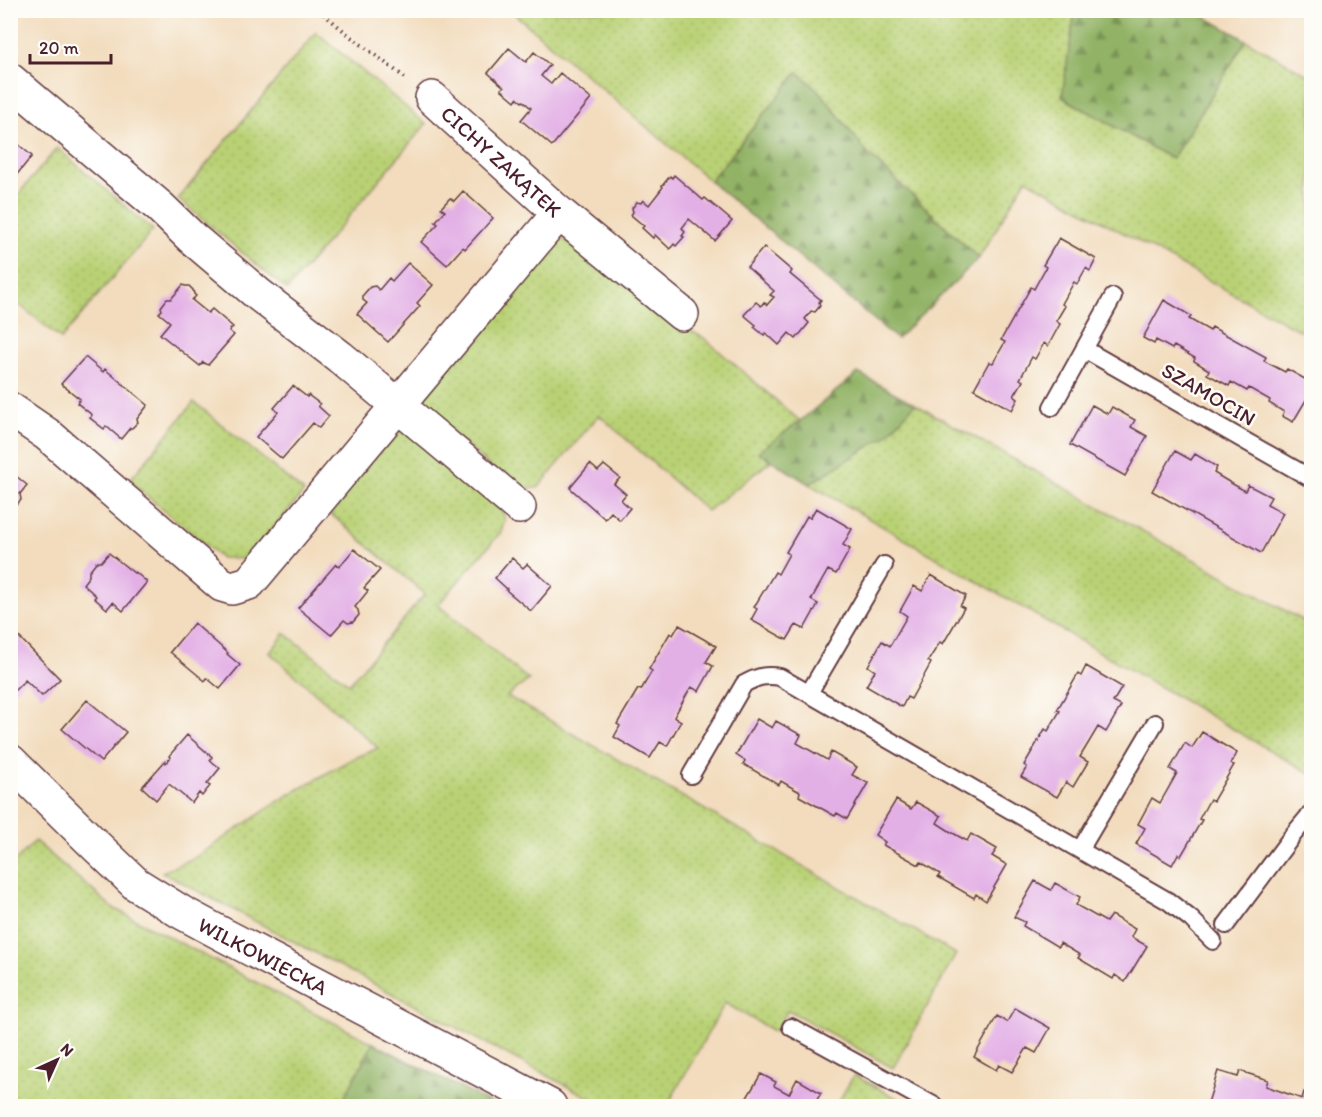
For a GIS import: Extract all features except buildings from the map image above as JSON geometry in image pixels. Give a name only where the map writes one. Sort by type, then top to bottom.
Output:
[{"type":"street","points":[[10,80],[151,199],[192,238],[250,287],[340,357],[519,507]]},
{"type":"street","name":"CICHY ZAKĄTEK","points":[[432,98],[559,213],[682,314]]},
{"type":"street","points":[[10,408],[48,435],[222,585],[232,588],[249,584],[559,213]]},
{"type":"street","name":"WILKOWIECKA","points":[[10,761],[136,884],[181,912],[550,1107]]},
{"type":"lane","points":[[1052,406],[1113,297]]},
{"type":"lane","name":"SZAMOCIN","points":[[1084,349],[1311,478]]},
{"type":"lane","points":[[809,693],[884,565]]},
{"type":"lane","points":[[691,775],[744,684],[754,678],[769,674],[780,676],[1168,901],[1191,919],[1213,941]]},
{"type":"lane","points":[[1080,850],[1155,723]]},
{"type":"lane","points":[[1226,925],[1311,812]]},
{"type":"lane","points":[[791,1027],[935,1107]]},
{"type":"path","name":"CICHY ZAKĄTEK","points":[[319,10],[432,98]]},
{"type":"green space","points":[[1075,10],[1195,11],[1246,40],[1172,159],[1062,97]]},
{"type":"green space","points":[[511,11],[1075,11],[1062,97],[1172,159],[1246,40],[1311,77],[1311,337],[1026,179],[979,258],[867,153],[822,94],[798,72],[710,181]]},
{"type":"green space","points":[[316,32],[426,124],[287,290],[178,199]]},
{"type":"green space","points":[[798,72],[822,94],[867,153],[979,258],[897,339],[710,181]]},
{"type":"green space","points":[[57,148],[153,230],[61,339],[10,297],[11,203]]},
{"type":"green space","points":[[561,239],[583,245],[682,326],[704,338],[800,421],[758,452],[771,461],[707,511],[599,415],[538,488],[525,488],[519,493],[423,407],[423,392],[540,249]]},
{"type":"green space","points":[[858,373],[915,404],[886,436],[809,484],[758,452],[800,421]]},
{"type":"green space","points":[[194,402],[304,492],[248,559],[221,558],[129,481]]},
{"type":"green space","points":[[915,404],[1311,625],[1311,774],[809,484],[886,436]]},
{"type":"green space","points":[[399,429],[407,430],[502,509],[505,520],[501,532],[438,605],[529,680],[507,696],[956,954],[893,1068],[788,1010],[775,1032],[725,1003],[667,1106],[605,1106],[162,872],[194,858],[285,797],[350,760],[378,748],[270,653],[285,633],[349,684],[425,594],[333,516],[325,512]]},
{"type":"green space","points":[[35,841],[113,908],[373,1043],[340,1106],[11,1106],[11,866]]},
{"type":"green space","points":[[373,1043],[496,1106],[340,1106]]},
{"type":"green space","points":[[854,1075],[911,1106],[836,1106]]}]
